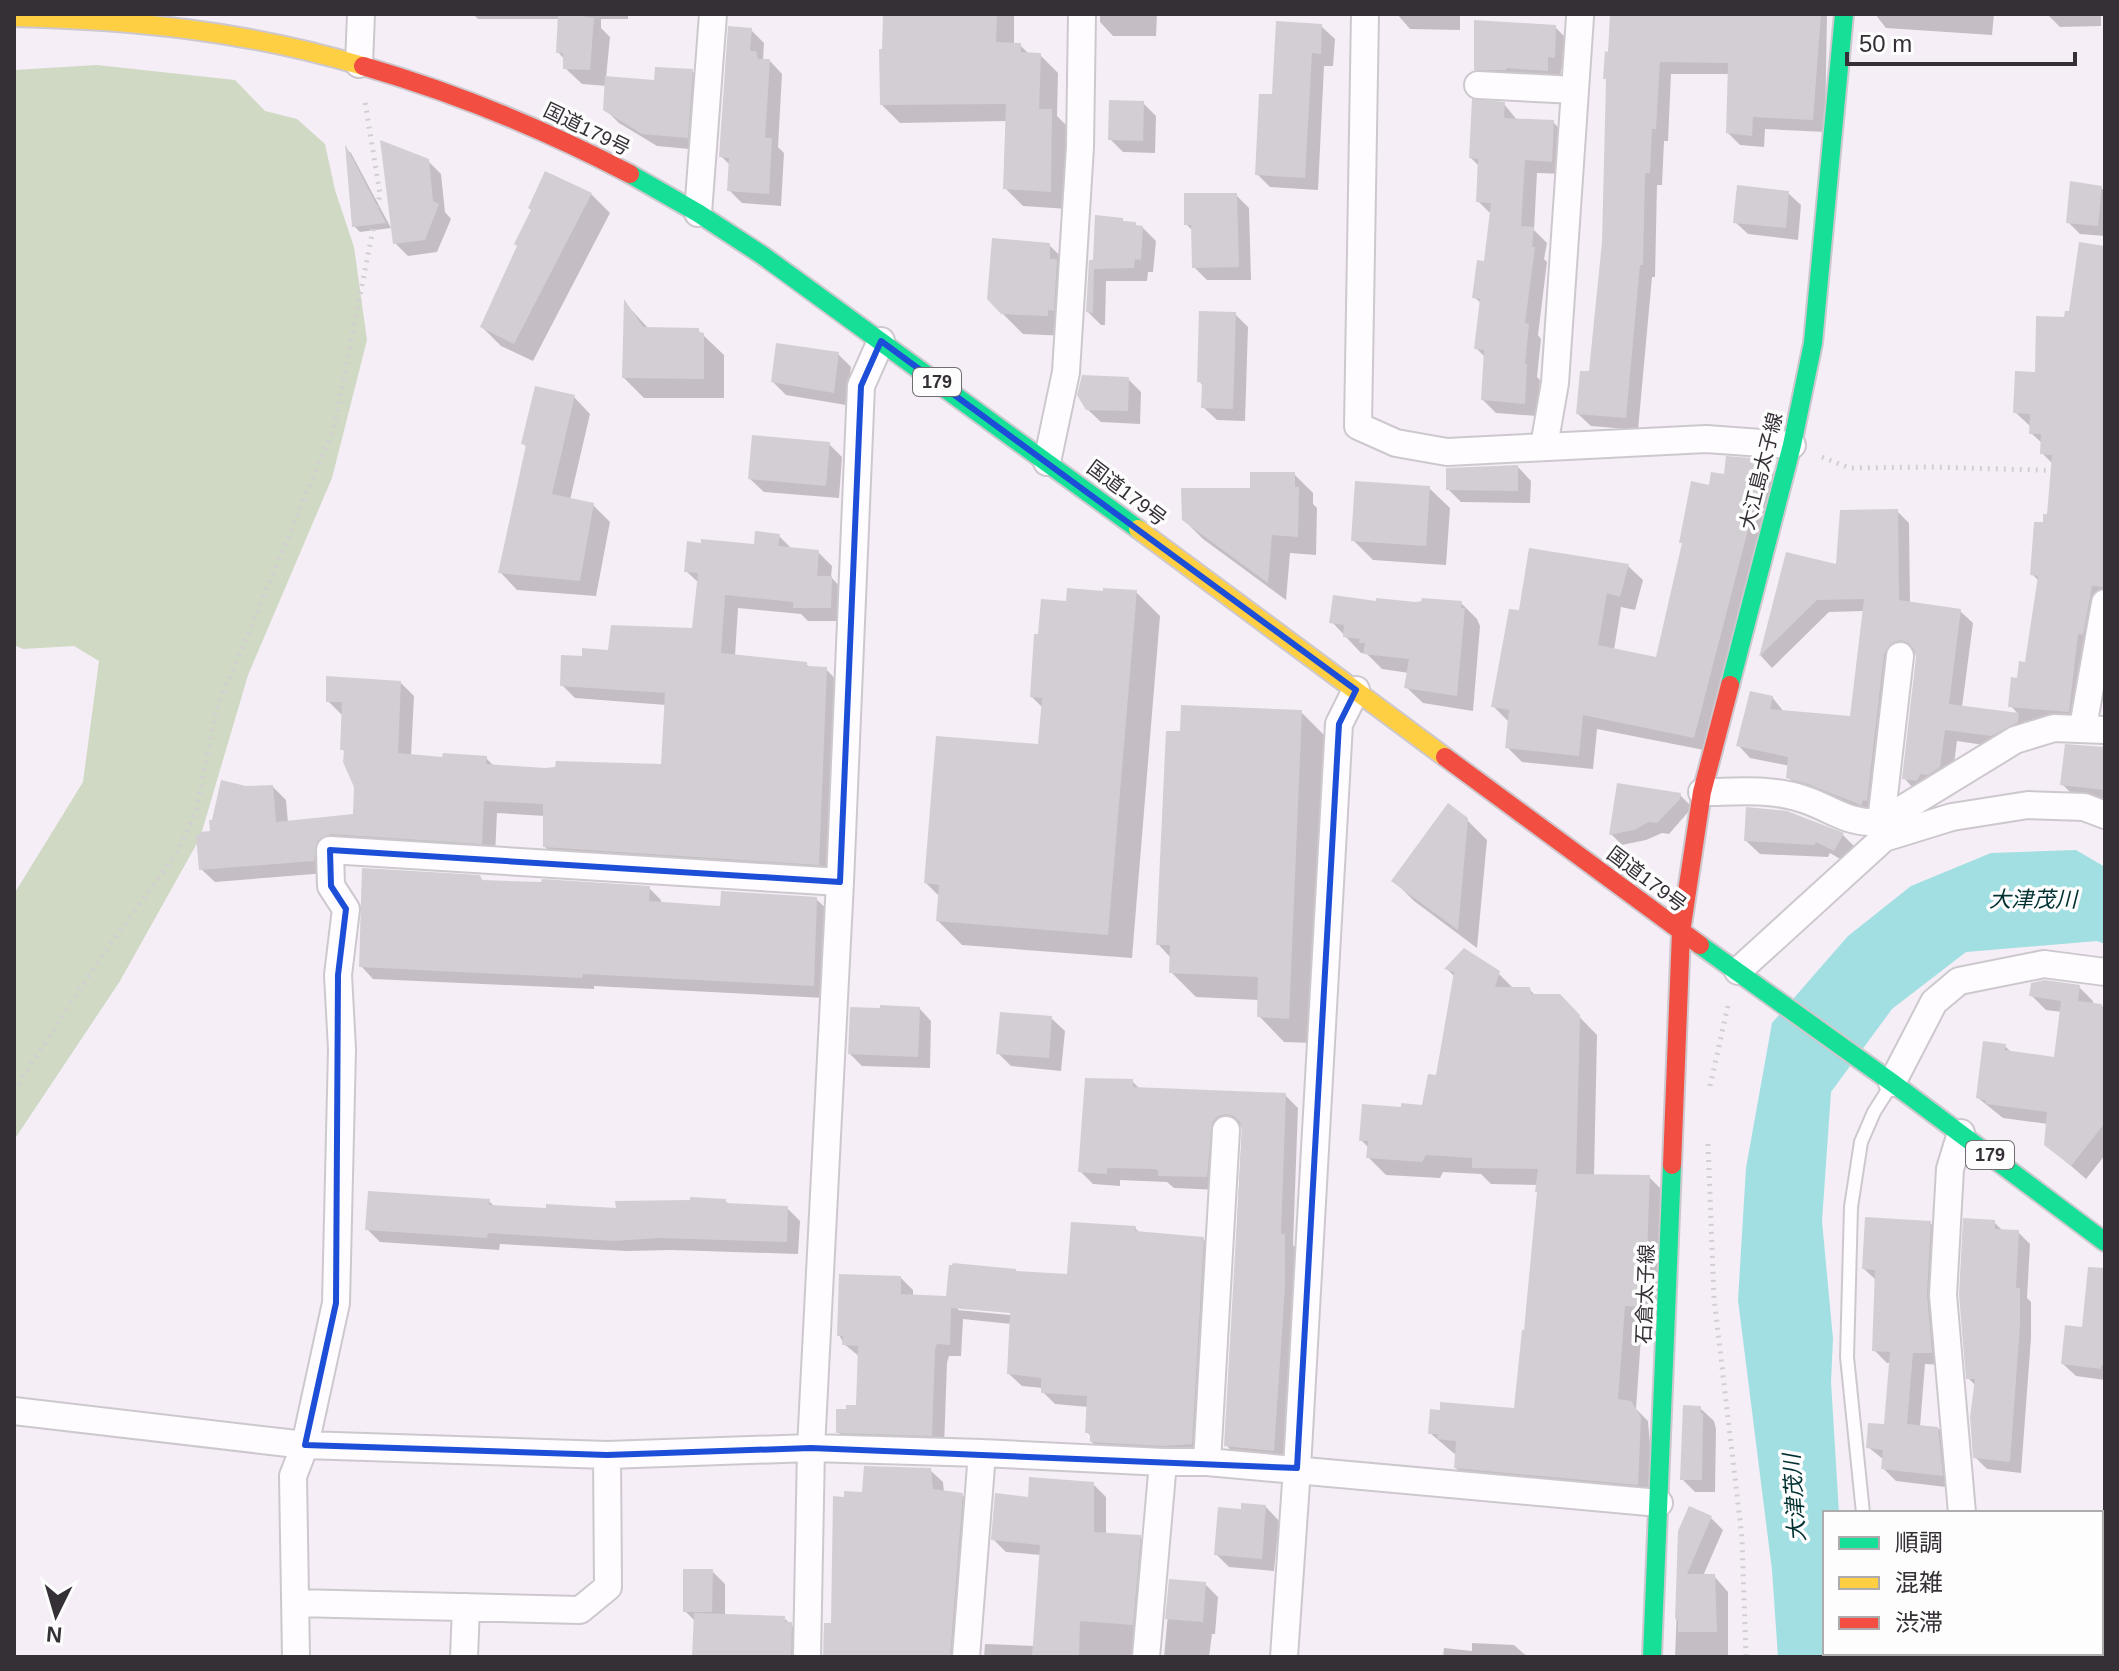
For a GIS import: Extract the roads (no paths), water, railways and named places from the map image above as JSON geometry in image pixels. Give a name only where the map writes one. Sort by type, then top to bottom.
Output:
[{"type":"main road","name":"大江島太子線","points":[[1681,932],[1702,792],[1792,445],[1813,343],[1844,14]]},
{"type":"main road","name":"国道179号","points":[[22,16],[215,31],[359,64],[449,93],[531,126],[613,166],[698,213],[1047,462],[2105,1242]]},
{"type":"main road","name":"石倉太子線","points":[[1652,1657],[1681,932]]},
{"type":"street","points":[[359,64],[361,14]]},
{"type":"street","points":[[698,213],[713,14]]},
{"type":"street","points":[[1047,462],[1066,372],[1080,147],[1082,14]]},
{"type":"street","points":[[1365,14],[1358,426],[1396,443],[1447,452],[1706,439],[1792,445]]},
{"type":"street","points":[[1544,446],[1555,383],[1580,17]]},
{"type":"street","points":[[1478,85],[1575,90]]},
{"type":"street","points":[[807,1657],[811,1448],[861,386],[881,341]]},
{"type":"street","points":[[1746,976],[1882,830],[2015,740],[2054,728],[2094,729],[2102,591]]},
{"type":"street","points":[[1882,830],[1900,656]]},
{"type":"street","points":[[1284,1657],[1339,724],[1356,690]]},
{"type":"street","points":[[1702,792],[1766,792],[1802,798],[1860,824],[1882,830],[2028,805],[2084,807],[2105,815]]},
{"type":"street","points":[[296,1657],[293,1476],[305,1445],[336,1303],[342,1049],[338,975],[346,909],[331,886],[330,850],[840,882]]},
{"type":"street","points":[[1883,1077],[1934,1002],[1959,981],[2044,964],[2105,972]]},
{"type":"street","points":[[1207,1462],[1226,1130]]},
{"type":"street","points":[[1961,1133],[1950,1169],[1943,1295],[1962,1511]]},
{"type":"street","points":[[14,1411],[305,1445],[607,1455],[811,1448],[1207,1462],[1659,1503]]},
{"type":"street","points":[[966,1657],[982,1453]]},
{"type":"street","points":[[296,1603],[580,1610],[608,1587],[607,1455]]},
{"type":"street","points":[[1146,1657],[1163,1462]]},
{"type":"street","points":[[464,1657],[466,1607]]},
{"type":"lane","points":[[1863,1511],[1847,1357],[1851,1207],[1861,1142],[1874,1112],[1883,1077]]},
{"type":"water","name":"大津茂川","points":[[2076,850],[2105,867],[2105,944],[2097,941],[1966,952],[1892,1009],[1831,1092],[1822,1221],[1833,1339],[1831,1382],[1839,1511],[1823,1511],[1823,1655],[1847,1657],[1778,1657],[1772,1570],[1738,1300],[1746,1168],[1772,1023],[1848,936],[1911,886],[1991,853]]}]
